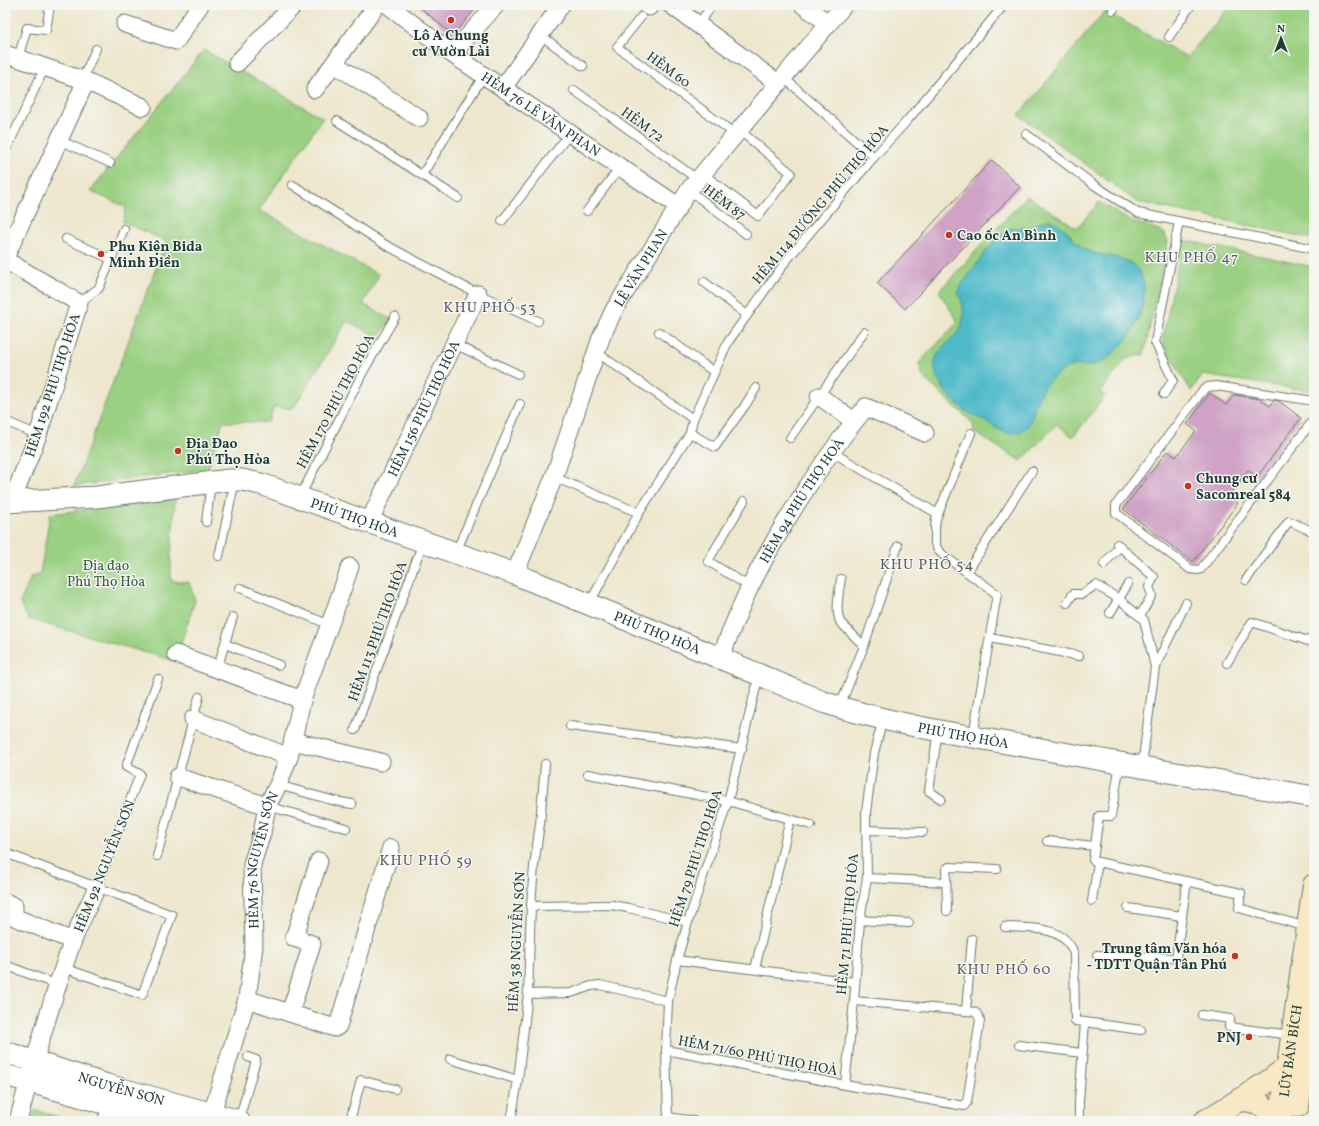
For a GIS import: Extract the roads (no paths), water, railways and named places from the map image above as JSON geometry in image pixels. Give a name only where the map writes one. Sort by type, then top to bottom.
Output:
[{"type":"main road","name":"LŨY BÁN BÍCH","points":[[1280,1121],[1314,885]]},
{"type":"main road","name":"LŨY BÁN BÍCH","points":[[1296,1121],[1310,1047],[1314,995]]},
{"type":"main road","points":[[1205,1121],[1239,1100],[1288,1066],[1310,1047]]},
{"type":"main road","points":[[1239,1100],[1250,1100],[1261,1104],[1269,1110],[1275,1121]]},
{"type":"street","points":[[125,24],[176,41],[200,5]]},
{"type":"street","points":[[237,63],[294,5]]},
{"type":"street","points":[[315,89],[377,5]]},
{"type":"street","name":"HẺM 76 LÊ VĂN PHAN","points":[[388,5],[452,54],[678,206]]},
{"type":"street","points":[[452,54],[496,5]]},
{"type":"street","points":[[503,88],[561,5]]},
{"type":"street","points":[[672,5],[781,80]]},
{"type":"street","points":[[803,5],[828,23]]},
{"type":"street","name":"LÊ VĂN PHAN","points":[[515,574],[554,477],[596,352],[614,310],[678,206],[696,181],[844,5]]},
{"type":"street","points":[[11,56],[84,80],[143,106]]},
{"type":"street","points":[[334,64],[419,118]]},
{"type":"street","points":[[5,259],[59,140],[84,80]]},
{"type":"street","name":"HẺM 192 PHÚ THỌ HÒA","points":[[5,259],[79,304],[38,435],[8,502]]},
{"type":"street","name":"HẺM 156 PHÚ THỌ HÒA","points":[[369,522],[478,294]]},
{"type":"street","points":[[819,396],[854,421]]},
{"type":"street","name":"HẺM 94 PHÚ THỌ HOÀ","points":[[720,658],[750,587],[791,512],[830,452],[866,407],[924,433]]},
{"type":"street","name":"PHÚ THỌ HÒA","points":[[8,502],[97,497],[235,480],[261,484],[515,574],[823,702],[839,707],[882,719],[973,737],[1314,798]]},
{"type":"street","name":"HẺM 76 NGUYỄN SƠN","points":[[212,1113],[247,999],[254,946],[252,864],[262,833],[268,806],[289,758],[302,700],[350,567]]},
{"type":"street","points":[[176,654],[302,700]]},
{"type":"street","points":[[193,719],[289,758]]},
{"type":"street","points":[[293,740],[381,762]]},
{"type":"street","points":[[178,777],[268,806]]},
{"type":"street","points":[[247,999],[334,1028],[338,1026],[391,848]]},
{"type":"street","points":[[290,1013],[312,944],[294,938],[319,861]]},
{"type":"street","name":"HẺM 92 NGUYỄN SƠN","points":[[18,1121],[28,1082],[58,985],[73,941],[97,887]]},
{"type":"street","points":[[5,902],[14,906],[14,917],[73,941]]},
{"type":"street","name":"NGUYỄN SƠN","points":[[5,1052],[107,1085],[239,1121]]},
{"type":"street","name":"NGUYỄN SƠN","points":[[5,1075],[28,1082],[110,1114],[174,1120]]},
{"type":"lane","points":[[11,56],[28,28],[46,30],[50,5]]},
{"type":"lane","points":[[698,24],[713,5]]},
{"type":"lane","name":"HẺM 114 ĐƯỜNG PHÚ THỌ HÒA","points":[[589,604],[639,513],[690,433],[693,419],[728,342],[786,262],[1004,5]]},
{"type":"lane","points":[[1169,37],[1191,5]]},
{"type":"lane","name":"HẺM 60","points":[[647,8],[618,47],[737,132]]},
{"type":"lane","points":[[540,35],[583,66]]},
{"type":"lane","points":[[84,80],[96,48]]},
{"type":"lane","points":[[8,146],[45,67]]},
{"type":"lane","points":[[422,175],[484,75]]},
{"type":"lane","points":[[781,80],[874,157]]},
{"type":"lane","name":"HẺM 72","points":[[574,90],[696,181]]},
{"type":"lane","points":[[337,121],[458,198]]},
{"type":"lane","points":[[696,181],[758,216],[791,173],[737,132]]},
{"type":"lane","points":[[502,221],[570,133]]},
{"type":"lane","points":[[1026,134],[1094,185],[1132,210],[1144,215],[1314,249]]},
{"type":"lane","points":[[59,140],[110,163]]},
{"type":"lane","points":[[587,211],[620,167]]},
{"type":"lane","name":"HẺM 87","points":[[696,181],[746,234]]},
{"type":"lane","points":[[294,185],[384,244],[478,294],[538,321]]},
{"type":"lane","points":[[1164,394],[1173,380],[1155,342],[1179,222]]},
{"type":"lane","points":[[79,304],[98,288],[124,229]]},
{"type":"lane","points":[[66,239],[111,259]]},
{"type":"lane","points":[[704,282],[747,315]]},
{"type":"lane","name":"HẺM 170 PHÚ THỌ HÒA","points":[[299,497],[363,372],[395,317]]},
{"type":"lane","points":[[659,332],[714,372]]},
{"type":"lane","points":[[790,438],[864,332]]},
{"type":"lane","points":[[454,344],[518,374]]},
{"type":"lane","points":[[596,352],[693,419]]},
{"type":"lane","points":[[1314,401],[1216,386],[1206,388],[1116,505],[1116,513],[1190,569],[1201,569],[1314,419]]},
{"type":"lane","points":[[690,433],[715,447],[756,388]]},
{"type":"lane","points":[[456,553],[520,404]]},
{"type":"lane","points":[[5,421],[38,435]]},
{"type":"lane","points":[[971,433],[938,514],[935,543],[938,550],[943,555],[997,594],[973,737]]},
{"type":"lane","points":[[830,452],[938,514]]},
{"type":"lane","points":[[968,572],[1032,471]]},
{"type":"lane","points":[[554,477],[639,513]]},
{"type":"lane","points":[[219,556],[235,480]]},
{"type":"lane","points":[[206,522],[211,482]]},
{"type":"lane","points":[[744,501],[708,561],[750,587]]},
{"type":"lane","points":[[1246,580],[1289,521],[1314,532]]},
{"type":"lane","name":"HẺM 113 PHÚ THỌ HÒA","points":[[355,730],[424,542]]},
{"type":"lane","points":[[1104,564],[1119,545],[1154,577],[1148,587],[1152,595],[1140,616]]},
{"type":"lane","points":[[839,707],[864,646],[898,546]]},
{"type":"lane","points":[[840,579],[836,610],[840,622],[864,646]]},
{"type":"lane","points":[[1110,613],[1128,584]]},
{"type":"lane","points":[[1067,603],[1073,594],[1082,594],[1096,585],[1119,599],[1144,620],[1155,666]]},
{"type":"lane","points":[[240,588],[332,619]]},
{"type":"lane","points":[[1141,767],[1155,666],[1186,603]]},
{"type":"lane","points":[[218,669],[233,617]]},
{"type":"lane","points":[[1227,663],[1252,622],[1314,643]]},
{"type":"lane","points":[[990,638],[1079,656]]},
{"type":"lane","points":[[225,644],[279,665]]},
{"type":"lane","name":"HẺM 79 PHÚ THỌ HÒA","points":[[668,1119],[666,1050],[668,1001],[677,960],[688,922],[728,801],[759,675]]},
{"type":"lane","name":"HẺM 92 NGUYỄN SƠN","points":[[97,887],[140,774],[126,767],[158,679]]},
{"type":"lane","points":[[157,856],[199,697]]},
{"type":"lane","name":"HẺM 71 PHÚ THỌ HÒA","points":[[845,1085],[854,1001],[860,920],[867,878],[866,812],[874,753],[882,719]]},
{"type":"lane","points":[[570,726],[742,749]]},
{"type":"lane","points":[[938,730],[929,791],[941,799]]},
{"type":"lane","name":"HẺM 38 NGUYỄN SƠN","points":[[511,1121],[518,1080],[528,994],[531,906],[545,764]]},
{"type":"lane","points":[[1120,764],[1110,816],[1099,816],[1093,860],[1241,893],[1239,908],[1308,928]]},
{"type":"lane","points":[[588,774],[728,801],[812,825]]},
{"type":"lane","points":[[278,785],[335,801],[352,804]]},
{"type":"lane","points":[[268,806],[346,828]]},
{"type":"lane","points":[[755,969],[790,819]]},
{"type":"lane","points":[[866,830],[923,832]]},
{"type":"lane","points":[[1047,841],[1095,846]]},
{"type":"lane","points":[[5,853],[172,915],[142,996],[64,968]]},
{"type":"lane","points":[[1092,901],[1098,862]]},
{"type":"lane","points":[[947,911],[946,869],[949,867],[997,869]]},
{"type":"lane","points":[[867,878],[946,882]]},
{"type":"lane","points":[[1097,955],[1176,958],[1187,881]]},
{"type":"lane","points":[[531,906],[612,905],[688,922]]},
{"type":"lane","points":[[1128,908],[1182,916]]},
{"type":"lane","points":[[860,920],[909,923]]},
{"type":"lane","points":[[1005,927],[1042,928],[1058,934],[1072,947],[1074,954],[1075,1020],[1141,1030]]},
{"type":"lane","points":[[854,1001],[966,1010],[972,939]]},
{"type":"lane","points":[[677,960],[855,982]]},
{"type":"lane","points":[[5,965],[58,985]]},
{"type":"lane","points":[[528,994],[572,993],[591,986],[600,985],[668,1001]]},
{"type":"lane","name":"HẺM 71/60 PHÚ THỌ HOÀ","points":[[666,1050],[845,1085],[964,1106],[967,1102],[980,1020],[979,1015],[975,1012],[966,1010]]},
{"type":"lane","points":[[1202,1015],[1230,1019],[1228,1027],[1292,1035]]},
{"type":"lane","points":[[1079,1121],[1085,1022]]},
{"type":"lane","points":[[1019,1045],[1082,1053]]},
{"type":"lane","points":[[239,1121],[256,1060],[248,1057]]},
{"type":"lane","points":[[450,1059],[518,1080]]},
{"type":"lane","points":[[350,1121],[361,1080],[395,1089]]},
{"type":"lane","points":[[668,1119],[694,1121]]},
{"type":"water","points":[[1049,220],[1066,230],[1079,245],[1085,249],[1096,254],[1122,259],[1132,264],[1138,269],[1142,276],[1144,283],[1144,299],[1140,315],[1134,328],[1117,350],[1107,359],[1098,364],[1072,366],[1056,375],[1042,390],[1028,425],[1023,430],[1018,432],[1003,432],[968,412],[947,393],[938,378],[935,370],[935,362],[938,354],[957,334],[962,323],[963,307],[958,290],[990,246],[1010,228],[1029,228],[1040,222]]},
{"type":"place","name":"Lô A Chung cư Vườn Lài","points":[[451,20]]},
{"type":"place","name":"Cao ốc An Bình","points":[[949,235]]},
{"type":"place","name":"Phụ Kiện Bida Minh Điền","points":[[101,254]]},
{"type":"place","name":"Địa Đạo Phú Thọ Hòa","points":[[178,451]]},
{"type":"place","name":"Chung cư Sacomreal 584","points":[[1188,486]]},
{"type":"place","name":"Trung tâm Văn hóa - TDTT Quận Tân Phú","points":[[1235,956]]},
{"type":"place","name":"PNJ","points":[[1249,1037]]},
{"type":"district","name":"KHU PHỐ 47","points":[[1192,257]]},
{"type":"district","name":"KHU PHỐ 53","points":[[490,307]]},
{"type":"district","name":"KHU PHỐ 54","points":[[927,564]]},
{"type":"district","name":"KHU PHỐ 59","points":[[426,860]]},
{"type":"district","name":"KHU PHỐ 60","points":[[1004,969]]},
{"type":"park label","name":"Địa đạo Phú Thọ Hòa","points":[[106,574]]}]
